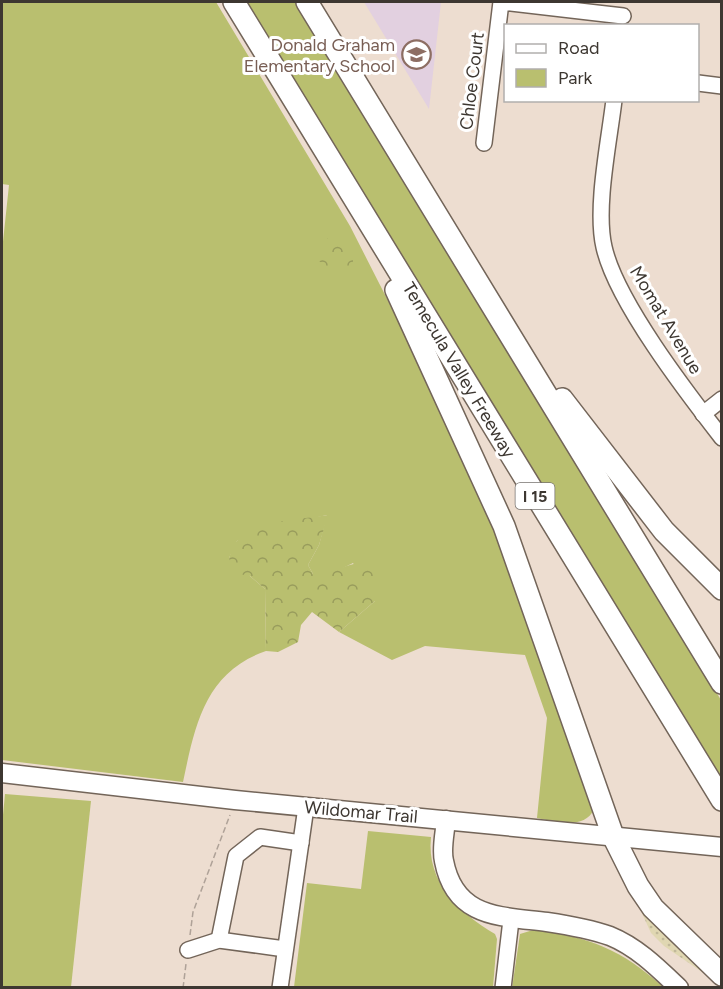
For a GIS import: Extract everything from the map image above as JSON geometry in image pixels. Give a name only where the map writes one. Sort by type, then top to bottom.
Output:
[{"type":"highway","name":"Temecula Valley Freeway","points":[[234,2],[722,800]]},
{"type":"highway","points":[[307,2],[722,682]]},
{"type":"highway","points":[[350,192],[477,463],[504,526],[613,836],[638,885],[653,908],[722,975]]},
{"type":"highway","points":[[502,321],[664,531],[722,589]]},
{"type":"main road","name":"Wildomar Trail","points":[[2,773],[235,800],[715,846]]},
{"type":"main road","points":[[447,820],[443,859],[449,881],[464,901],[486,914],[511,920],[546,922],[609,936],[637,950],[679,987]]},
{"type":"street","name":"Chloe Court","points":[[484,143],[501,2],[623,14]]},
{"type":"street","points":[[699,83],[722,86]]},
{"type":"street","name":"Momat Avenue","points":[[614,102],[602,205],[603,247],[621,292],[703,414],[722,438]]},
{"type":"street","points":[[703,414],[722,399]]},
{"type":"street","points":[[280,987],[306,807]]},
{"type":"street","points":[[219,940],[236,856],[260,837],[301,843]]},
{"type":"street","points":[[503,987],[511,920]]},
{"type":"street","points":[[188,950],[219,940],[285,949]]},
{"type":"path","points":[[183,987],[193,912],[235,800]]},
{"type":"shaded area","name":"Donald Graham Elementary School","points":[[364,2],[441,2],[429,109]]},
{"type":"green space","points":[[2,2],[216,2],[350,226],[439,401],[494,519],[594,809],[590,816],[584,820],[569,823],[537,818],[547,718],[525,655],[425,646],[392,660],[339,632],[375,601],[353,563],[329,575],[313,574],[308,565],[319,545],[327,515],[255,531],[237,541],[229,558],[265,589],[266,651],[245,660],[229,672],[216,687],[198,721],[183,782],[2,760],[2,251],[9,185],[2,184]]},
{"type":"green space","points":[[245,2],[297,2],[721,700],[721,781]]},
{"type":"green space","points":[[328,238],[342,240],[353,250],[353,265],[345,273],[334,272],[319,261],[323,243]]},
{"type":"green space","points":[[328,515],[319,545],[308,565],[313,574],[322,574],[359,563],[376,566],[375,601],[339,632],[312,612],[301,625],[298,642],[278,652],[266,651],[265,589],[250,576],[234,573],[229,558],[233,546],[246,534],[268,524]]},
{"type":"green space","points":[[5,794],[91,801],[71,987],[2,987],[2,825]]},
{"type":"green space","points":[[368,831],[431,837],[434,869],[448,895],[482,926],[495,934],[497,939],[493,987],[294,987],[307,883],[361,889]]},
{"type":"green space","points":[[533,930],[571,936],[604,947],[633,963],[663,987],[512,988],[520,934]]},
{"type":"sand","points":[[635,898],[721,985],[664,946],[651,933]]},
{"type":"place","name":"Donald Graham Elementary School","points":[[416,55]]}]
